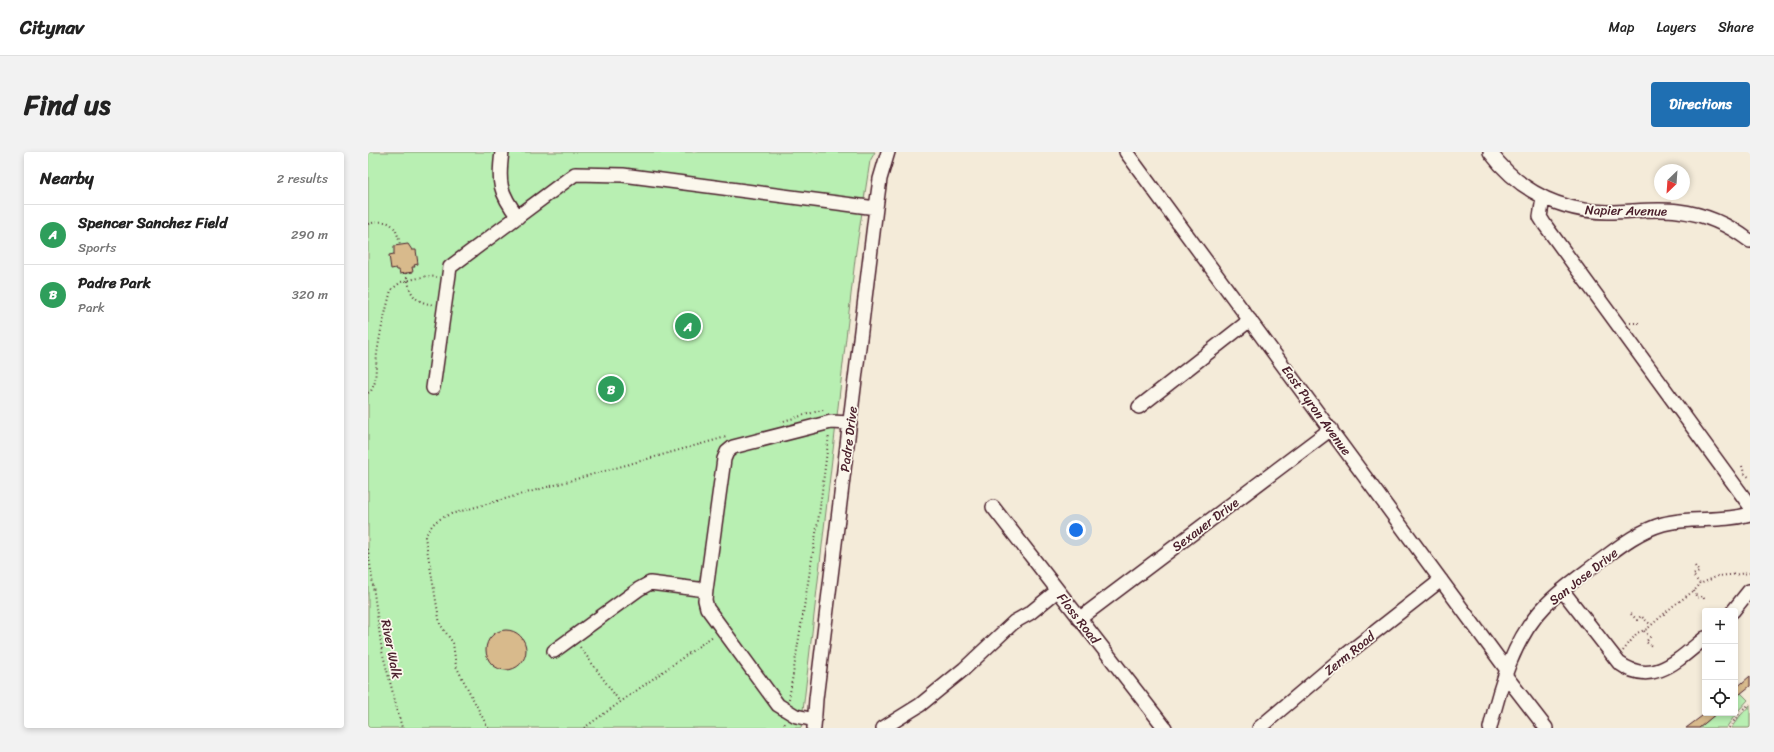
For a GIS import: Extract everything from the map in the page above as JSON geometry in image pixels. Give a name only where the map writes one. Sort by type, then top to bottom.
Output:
[{"type":"street","points":[[502,152],[499,176],[501,187],[506,201],[518,216]]},
{"type":"street","name":"Padre Drive","points":[[814,724],[876,208],[880,179],[888,152]]},
{"type":"street","name":"East Pyron Avenue","points":[[1126,152],[1331,429],[1546,728]]},
{"type":"street","name":"Napier Avenue","points":[[1490,152],[1514,179],[1543,198],[1565,206],[1591,211],[1654,210],[1692,213],[1721,223],[1737,231],[1750,241]]},
{"type":"street","points":[[433,388],[450,267],[575,174],[624,176],[876,208]]},
{"type":"street","points":[[1543,198],[1540,217],[1545,225],[1750,506]]},
{"type":"street","points":[[1139,407],[1250,320]]},
{"type":"street","points":[[814,724],[796,716],[778,705],[707,608],[705,600],[706,590],[724,459],[727,452],[733,447],[830,422],[850,423]]},
{"type":"street","name":"Sexauer Drive","points":[[1079,619],[1331,429]]},
{"type":"street","name":"Floss Road","points":[[993,507],[1165,728]]},
{"type":"street","name":"San Jose Drive","points":[[1490,728],[1506,672],[1519,644],[1536,616],[1562,590],[1625,542],[1652,528],[1679,521],[1716,520],[1750,514]]},
{"type":"street","name":"Zerm Road","points":[[1259,728],[1343,658],[1441,580]]},
{"type":"street","points":[[554,651],[639,589],[650,583],[706,590]]},
{"type":"street","points":[[1562,590],[1616,659],[1625,667],[1635,672],[1648,673],[1663,669],[1682,657],[1702,640]]},
{"type":"street","points":[[883,728],[920,705],[964,669],[1014,622],[1030,613],[1057,591]]},
{"type":"street","points":[[1735,608],[1749,591]]},
{"type":"path","points":[[368,224],[380,221],[392,225],[398,232],[400,245]]},
{"type":"path","points":[[406,273],[411,294],[415,299],[422,303],[445,306]]},
{"type":"path","points":[[368,392],[372,391],[375,382],[378,344],[389,295],[395,285],[408,280],[430,276],[448,279]]},
{"type":"path","points":[[777,423],[822,410],[832,415],[819,515],[784,728]]},
{"type":"path","points":[[488,728],[456,666],[453,643],[440,624],[425,537],[431,526],[436,520],[451,514],[731,436]]},
{"type":"path","points":[[1742,466],[1744,473],[1750,478]]},
{"type":"path","name":"River Walk","points":[[368,549],[383,658],[402,728]]},
{"type":"path","points":[[1695,566],[1698,572],[1693,575],[1700,584]]},
{"type":"path","points":[[1616,659],[1637,633],[1644,631],[1673,606],[1694,591],[1700,584],[1718,576],[1750,572]]},
{"type":"path","points":[[1694,591],[1697,598],[1703,596],[1706,601]]},
{"type":"path","points":[[1631,614],[1637,620],[1641,616],[1651,625]]},
{"type":"path","points":[[584,728],[723,629]]},
{"type":"path","points":[[1644,631],[1650,637],[1646,642],[1653,647]]},
{"type":"path","points":[[572,637],[620,702]]},
{"type":"path","points":[[1729,728],[1742,710],[1750,704]]},
{"type":"green space","points":[[368,152],[875,152],[870,161],[856,251],[801,728],[368,728]]},
{"type":"green space","points":[[1741,693],[1748,700],[1738,711],[1738,696]]},
{"type":"green space","points":[[1750,705],[1750,728],[1731,728],[1740,716]]},
{"type":"green space","points":[[1713,716],[1734,716],[1726,728],[1699,728]]},
{"type":"building","points":[[408,244],[412,250],[416,250],[418,264],[414,265],[415,267],[412,267],[413,272],[400,274],[399,270],[396,268],[391,269],[389,255],[394,254],[394,246]]},
{"type":"building","points":[[510,630],[517,633],[523,639],[526,650],[525,658],[517,667],[510,670],[502,670],[495,667],[487,658],[486,646],[489,639],[498,631]]},
{"type":"building","points":[[1750,676],[1750,686],[1738,696],[1738,686]]},
{"type":"building","points":[[1702,716],[1713,716],[1699,728],[1686,728]]},
{"type":"place","name":"Spencer Sanchez Field","points":[[688,326]]},
{"type":"place","name":"Padre Park","points":[[611,389]]}]
